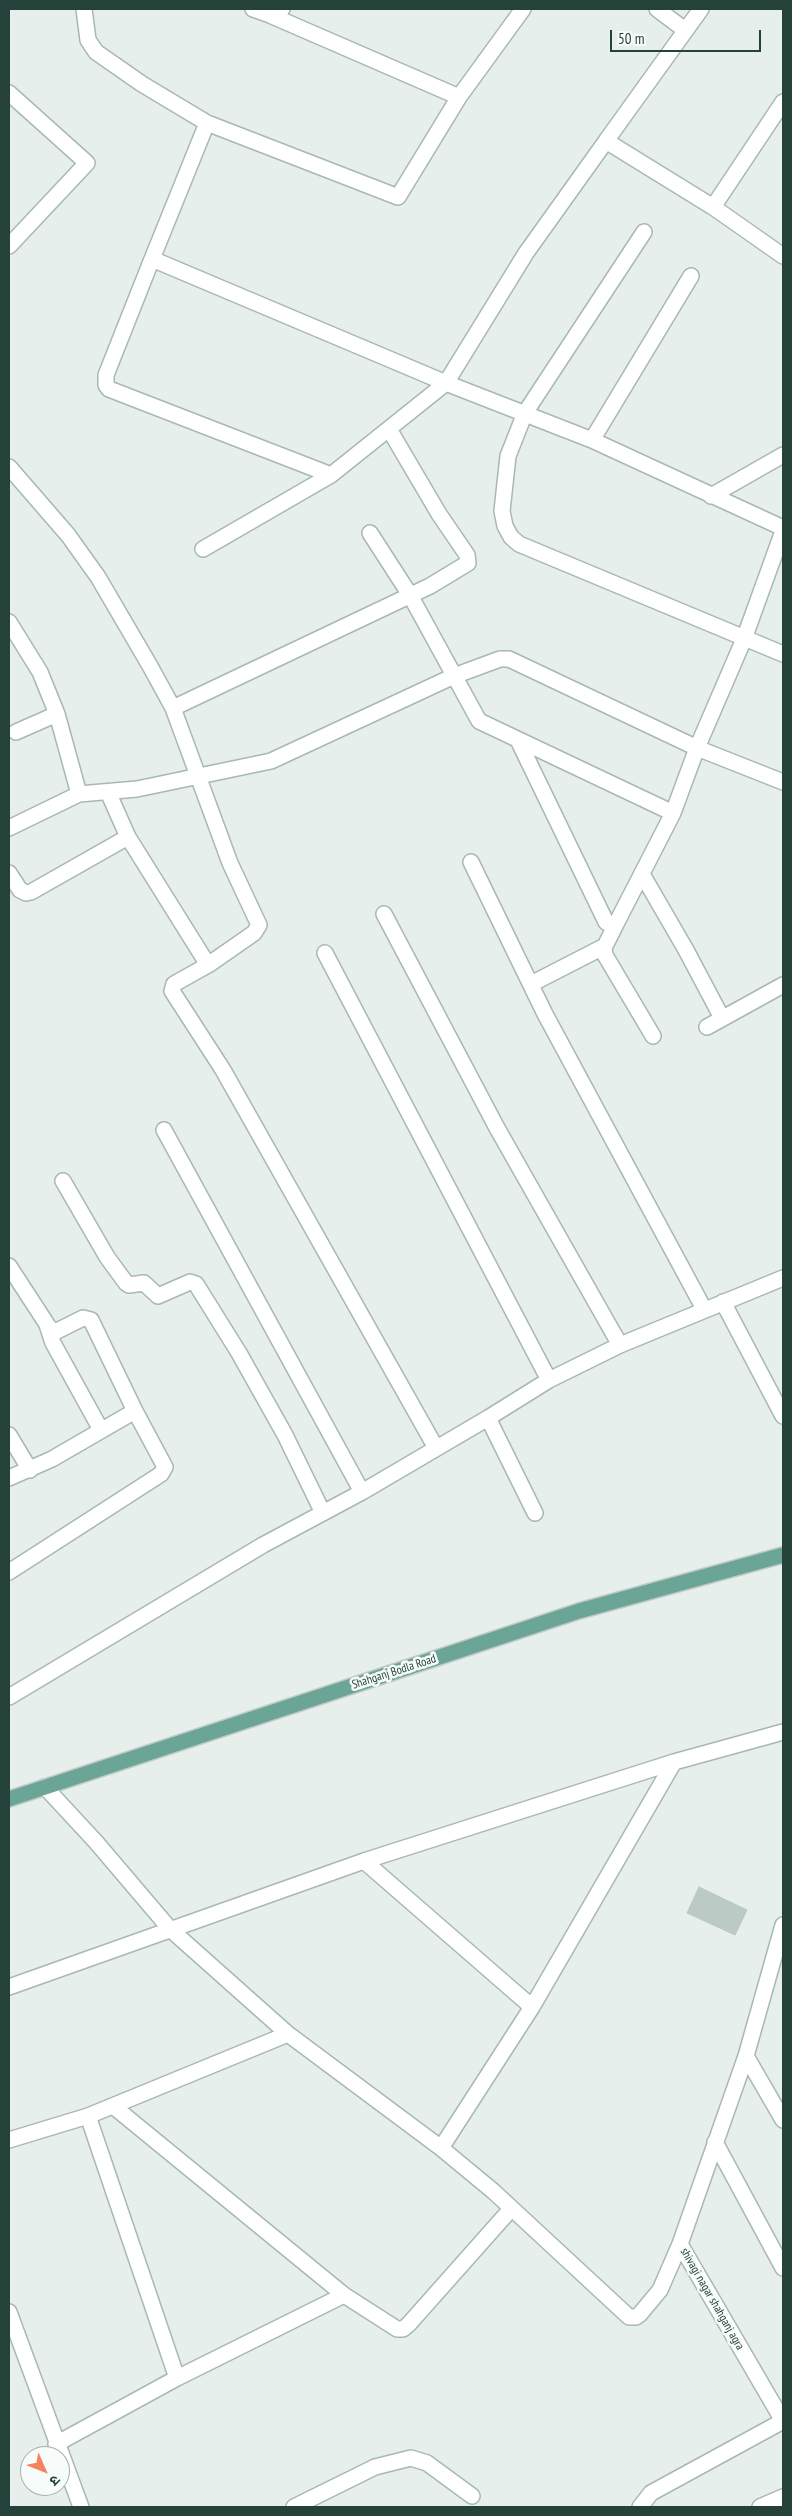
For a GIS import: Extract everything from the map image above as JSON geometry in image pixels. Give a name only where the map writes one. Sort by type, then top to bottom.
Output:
[{"type":"main road","name":"Shahganj Bodla Road","points":[[9,1799],[579,1611],[783,1555]]},
{"type":"street","points":[[84,9],[88,40],[96,52],[142,84],[207,123],[398,197],[459,97],[523,9]]},
{"type":"street","points":[[253,9],[276,12],[459,97]]},
{"type":"street","points":[[657,9],[685,30]]},
{"type":"street","points":[[203,549],[331,474],[446,383],[526,253],[700,9]]},
{"type":"street","points":[[9,94],[87,163],[9,246]]},
{"type":"street","points":[[713,208],[783,102]]},
{"type":"street","points":[[207,123],[106,375],[106,385],[109,389],[331,474]]},
{"type":"street","points":[[606,141],[713,208],[783,256]]},
{"type":"street","points":[[644,232],[525,413],[508,456],[502,511],[505,526],[511,537],[519,544],[783,654]]},
{"type":"street","points":[[152,259],[446,383],[592,440],[783,530],[744,638],[697,748],[673,813],[605,946],[604,955],[653,1036]]},
{"type":"street","points":[[592,440],[691,276]]},
{"type":"street","points":[[173,708],[410,596],[465,566],[469,560],[439,514],[389,428]]},
{"type":"street","points":[[711,496],[783,455]]},
{"type":"street","points":[[9,467],[68,535],[98,576],[173,708],[200,777],[230,863],[259,925],[254,933],[208,965],[174,984],[172,991],[223,1070],[436,1448]]},
{"type":"street","points":[[370,533],[410,596],[479,721],[673,813]]},
{"type":"street","points":[[9,622],[40,672],[57,714],[79,794]]},
{"type":"street","points":[[9,828],[79,794],[108,792],[200,777],[271,761],[454,676],[500,660],[509,659],[697,748],[783,782]]},
{"type":"street","points":[[16,732],[57,714]]},
{"type":"street","points":[[518,740],[606,922],[611,925],[616,922]]},
{"type":"street","points":[[108,792],[128,837],[208,965]]},
{"type":"street","points":[[9,873],[20,890],[26,893],[31,892],[128,837]]},
{"type":"street","points":[[471,862],[530,984],[704,1309]]},
{"type":"street","points":[[642,874],[686,950],[722,1018]]},
{"type":"street","points":[[384,914],[498,1128],[620,1345]]},
{"type":"street","points":[[530,984],[605,946]]},
{"type":"street","points":[[324,953],[549,1380]]},
{"type":"street","points":[[707,1026],[783,985]]},
{"type":"street","points":[[164,1130],[362,1492]]},
{"type":"street","points":[[63,1181],[107,1257],[126,1283],[129,1285],[144,1283],[158,1296],[190,1282],[196,1284],[240,1353],[285,1435],[323,1512]]},
{"type":"street","points":[[9,1266],[47,1325],[54,1344],[101,1430]]},
{"type":"street","points":[[9,1697],[323,1512],[362,1492],[549,1380],[620,1345],[783,1278]]},
{"type":"street","points":[[723,1302],[783,1416]]},
{"type":"street","points":[[9,1572],[164,1470],[164,1462],[134,1411],[92,1320],[84,1318],[57,1331],[47,1325]]},
{"type":"street","points":[[9,1478],[30,1470],[134,1411]]},
{"type":"street","points":[[488,1418],[535,1514]]},
{"type":"street","points":[[9,1435],[30,1470]]},
{"type":"street","points":[[9,1987],[364,1861],[674,1762],[783,1732]]},
{"type":"street","points":[[441,2148],[532,2007],[674,1762]]},
{"type":"street","points":[[45,1787],[96,1842],[170,1929],[288,2034],[441,2148],[511,2209],[628,2318],[636,2317],[640,2314],[660,2290],[680,2244]]},
{"type":"street","points":[[364,1861],[532,2007]]},
{"type":"street","name":"shivagi nagar shahganj agra","points":[[640,2507],[651,2493],[783,2421],[680,2244],[746,2056],[782,1931]]},
{"type":"street","points":[[9,2140],[88,2116],[288,2034]]},
{"type":"street","points":[[746,2056],[783,2120]]},
{"type":"street","points":[[113,2106],[344,2295],[397,2330],[403,2330],[511,2209]]},
{"type":"street","points":[[88,2116],[177,2378]]},
{"type":"street","points":[[715,2142],[783,2268]]},
{"type":"street","points":[[56,2444],[177,2378],[344,2295]]},
{"type":"street","points":[[9,2312],[56,2444],[81,2507]]},
{"type":"street","points":[[294,2507],[375,2467],[412,2458],[427,2463],[472,2496]]},
{"type":"street","points":[[760,2507],[783,2497]]},
{"type":"building","points":[[699,1887],[747,1910],[735,1935],[687,1913]]}]
